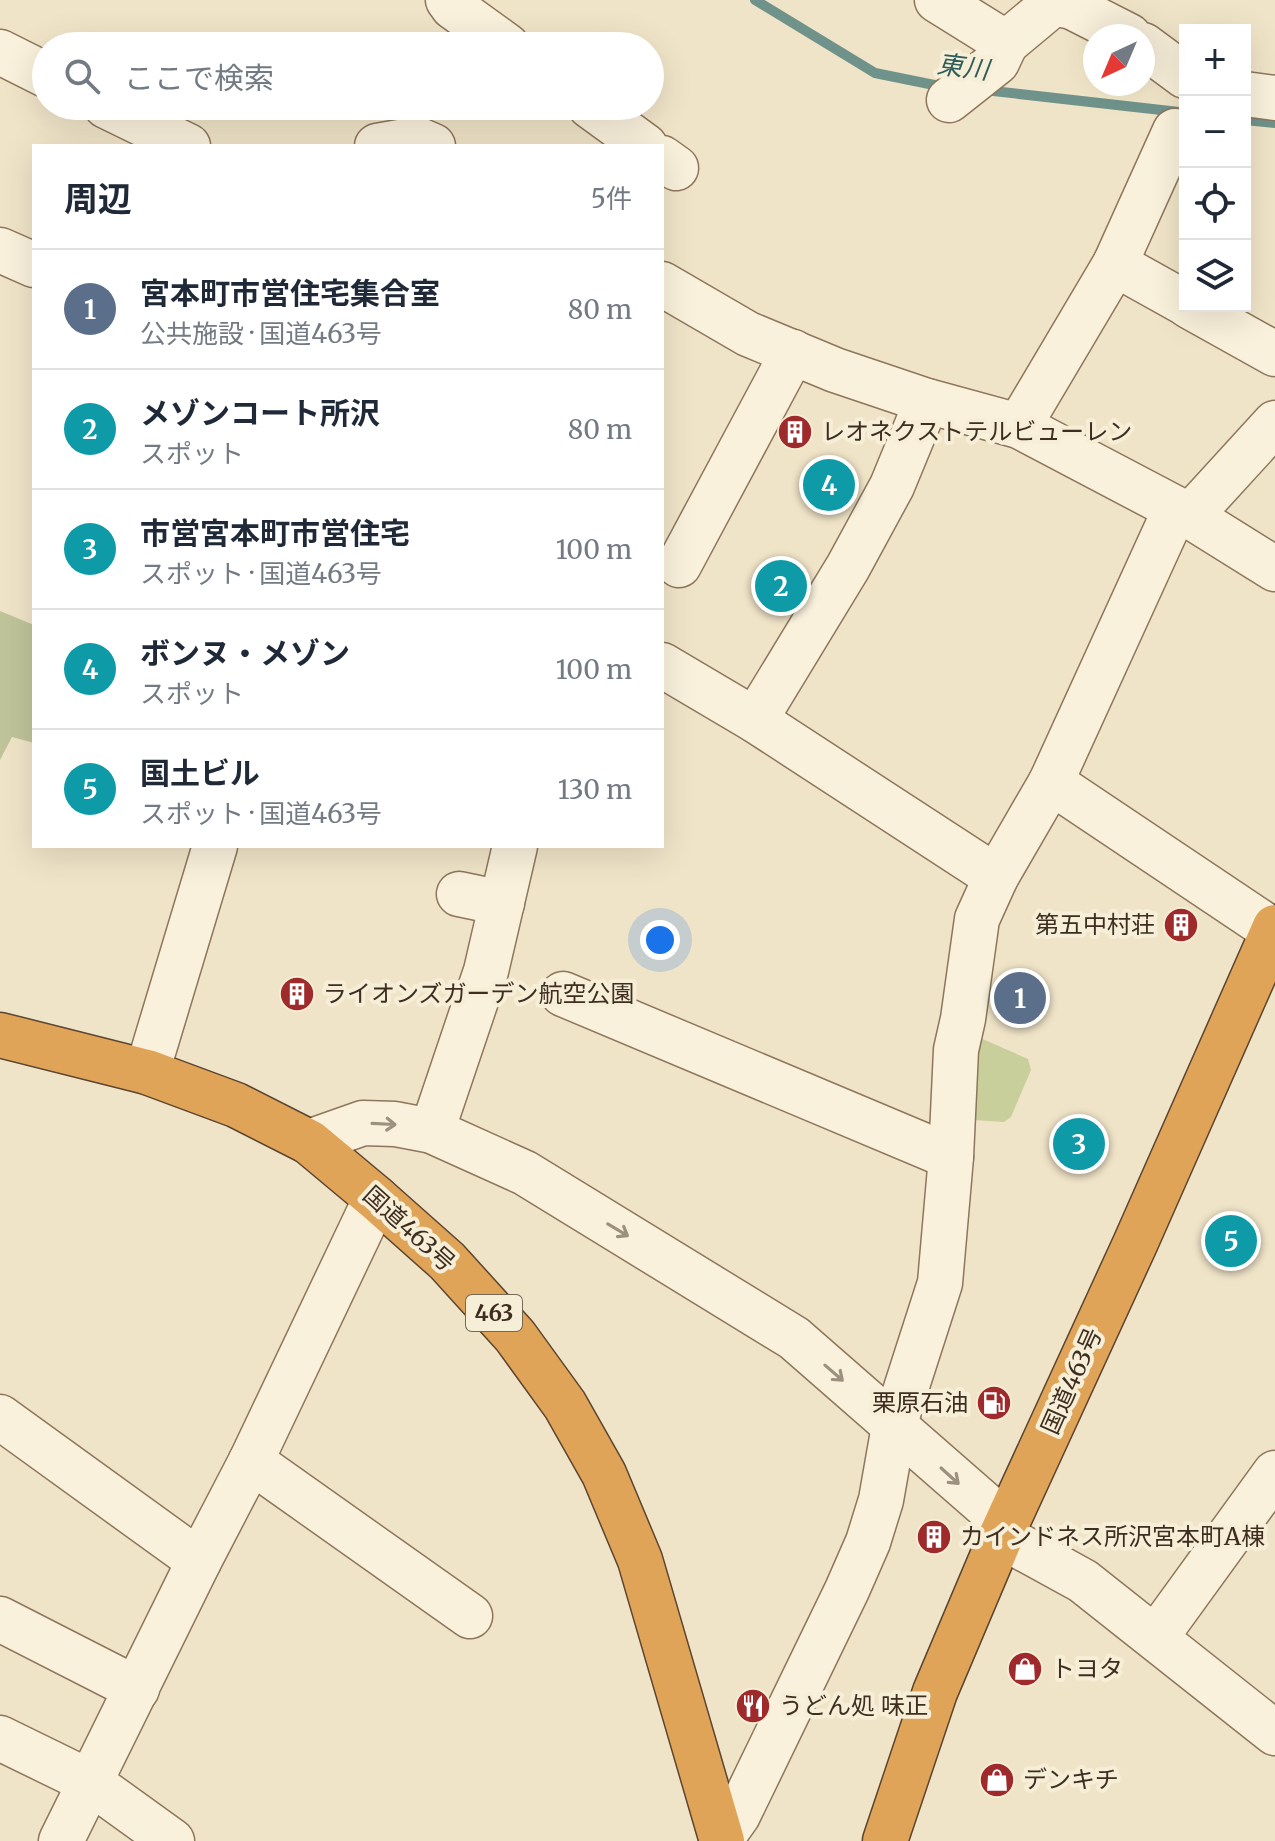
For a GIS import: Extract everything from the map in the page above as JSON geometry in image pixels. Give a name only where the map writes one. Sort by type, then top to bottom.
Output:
[{"type":"highway","name":"国道463号","points":[[885,1841],[935,1692],[1004,1530],[1275,930]]},
{"type":"highway","name":"国道463号","points":[[0,1035],[147,1072],[236,1105],[309,1142],[447,1261],[515,1336],[565,1405],[604,1474],[640,1560],[721,1840]]},
{"type":"street","points":[[448,0],[488,32]]},
{"type":"street","points":[[937,0],[1001,53]]},
{"type":"street","points":[[949,100],[1054,3],[1072,7],[1105,24]]},
{"type":"street","points":[[0,52],[32,68]]},
{"type":"street","points":[[1155,54],[1179,72]]},
{"type":"street","points":[[1251,95],[1275,98]]},
{"type":"street","points":[[123,120],[142,136],[179,144]]},
{"type":"street","points":[[609,120],[643,144]]},
{"type":"street","points":[[1019,426],[1115,264],[1175,131]]},
{"type":"street","points":[[388,144],[417,139],[428,144]]},
{"type":"street","points":[[0,250],[32,264]]},
{"type":"street","points":[[1115,264],[1179,300]]},
{"type":"street","points":[[664,285],[748,334],[835,370],[927,401],[1019,426],[1183,513],[1275,569]]},
{"type":"street","points":[[1200,312],[1275,354]]},
{"type":"street","points":[[679,565],[793,352]]},
{"type":"street","points":[[755,720],[848,567],[892,486],[927,401]]},
{"type":"street","points":[[721,1840],[738,1815],[847,1590],[868,1542],[881,1500],[894,1426],[940,1283],[956,1050],[977,919],[996,877],[1051,782],[1183,513],[1275,423]]},
{"type":"street","points":[[664,666],[755,720],[996,877]]},
{"type":"street","points":[[1051,782],[1275,930]]},
{"type":"street","points":[[147,1072],[214,848]]},
{"type":"street","points":[[432,1131],[486,971],[515,848]]},
{"type":"street","points":[[459,894],[502,903]]},
{"type":"street","points":[[563,994],[951,1157]]},
{"type":"street","points":[[309,1142],[363,1123],[395,1124],[432,1131],[525,1173],[794,1338],[894,1426],[1004,1530],[1083,1581],[1275,1733]]},
{"type":"street","points":[[61,1841],[251,1461],[376,1198]]},
{"type":"street","points":[[0,1417],[199,1561]]},
{"type":"street","points":[[251,1461],[470,1616]]},
{"type":"street","points":[[1156,1637],[1275,1473]]},
{"type":"street","points":[[0,1619],[137,1689]]},
{"type":"street","points":[[0,1738],[90,1782],[172,1841]]},
{"type":"green space","points":[[0,611],[32,624],[32,742],[12,737],[0,760]]},
{"type":"green space","points":[[978,1037],[1028,1059],[1031,1070],[1011,1117],[1004,1122],[973,1120]]},
{"type":"waterway","name":"東川","points":[[755,0],[875,73],[944,87]]},
{"type":"waterway","name":"東川","points":[[984,90],[1179,112]]},
{"type":"waterway","name":"東川","points":[[1251,121],[1275,123]]},
{"type":"place","name":"レオネクストテルビューレン","points":[[795,432]]},
{"type":"place","name":"ボンヌ・メゾン","points":[[829,485]]},
{"type":"place","name":"メゾンコート所沢","points":[[781,586]]},
{"type":"place","name":"第五中村荘","points":[[1181,925]]},
{"type":"place","name":"ライオンズガーデン航空公園","points":[[297,994]]},
{"type":"place","name":"宮本町市営住宅集合室","points":[[1020,998]]},
{"type":"place","name":"市営宮本町市営住宅","points":[[1079,1144]]},
{"type":"place","name":"国土ビル","points":[[1231,1241]]},
{"type":"place","name":"栗原石油","points":[[994,1403]]},
{"type":"place","name":"カインドネス所沢宮本町A棟","points":[[934,1537]]},
{"type":"place","name":"トヨタ","points":[[1025,1669]]},
{"type":"place","name":"うどん処 味正","points":[[753,1706]]},
{"type":"place","name":"デンキチ","points":[[997,1780]]}]
